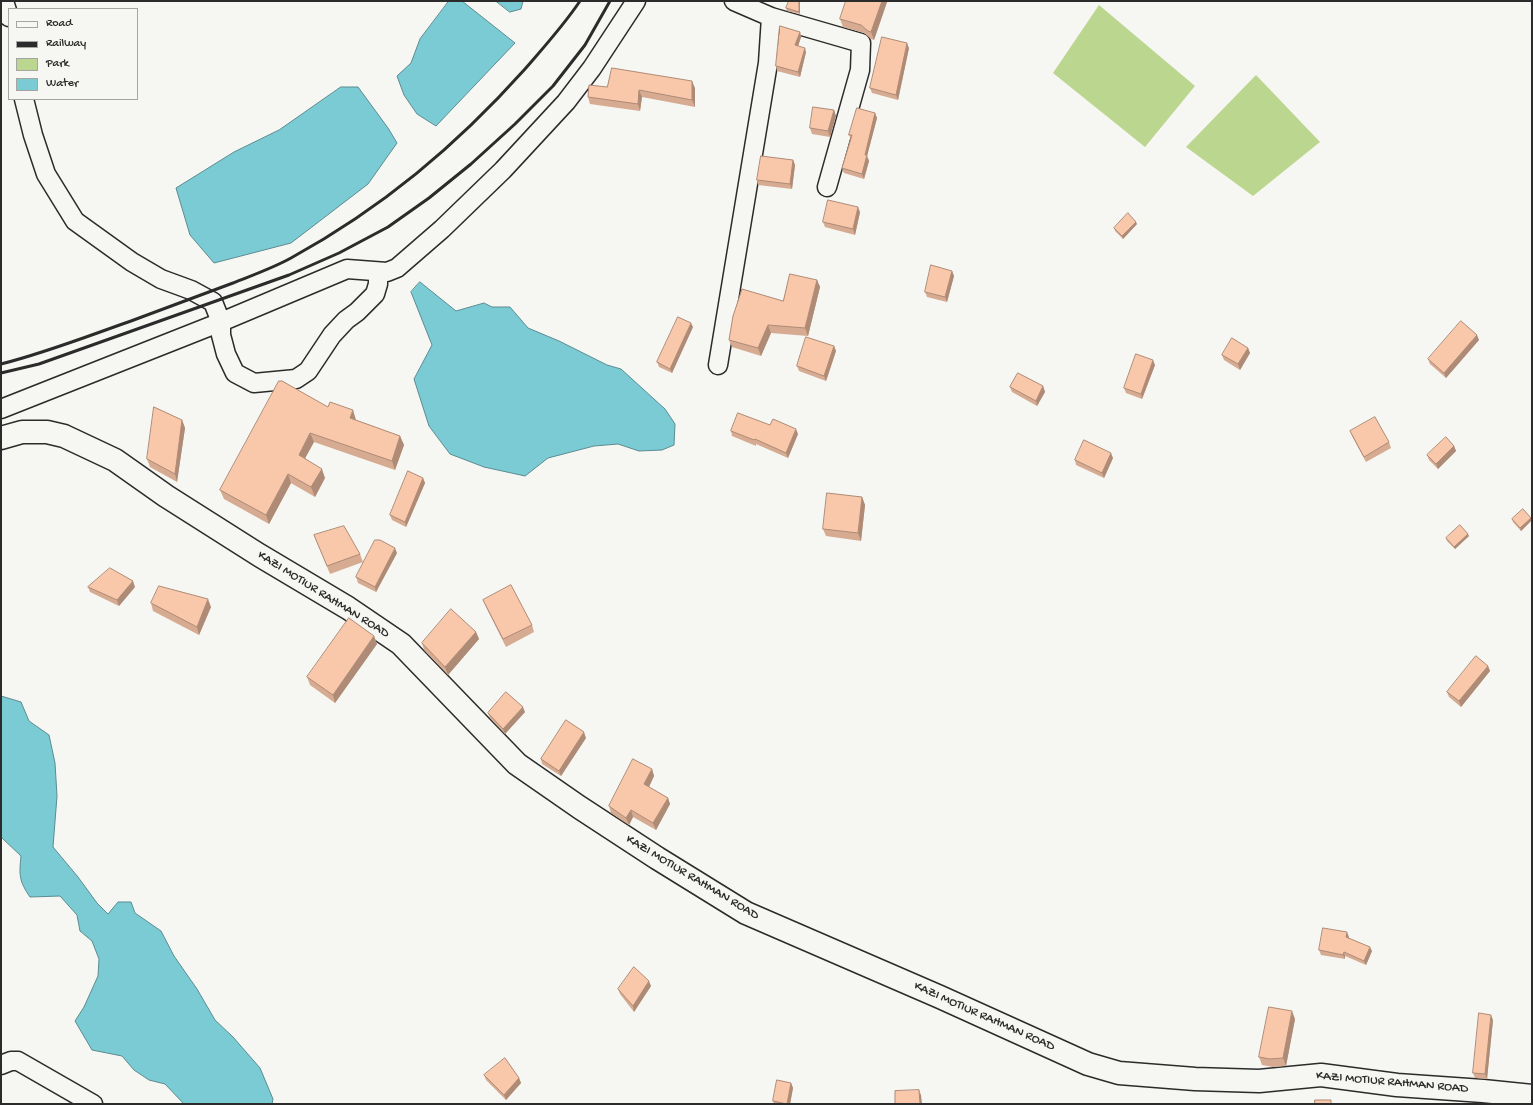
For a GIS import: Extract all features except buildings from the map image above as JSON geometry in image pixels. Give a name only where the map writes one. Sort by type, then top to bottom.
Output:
[{"type":"main road","name":"KAZI MOTIUR RAHMAN ROAD","points":[[1,438],[22,432],[46,432],[64,436],[115,460],[166,496],[258,555],[348,608],[401,644],[517,764],[657,858],[746,913],[940,997],[1088,1064],[1119,1073],[1195,1079],[1259,1080],[1321,1075],[1396,1085],[1532,1096]]},
{"type":"street","points":[[4,1],[8,14]]},
{"type":"street","points":[[22,432],[11,429],[4,422],[6,407],[221,322],[347,270],[355,269],[387,272],[397,268],[442,229],[504,170],[566,102],[592,68],[636,1]]},
{"type":"street","points":[[734,1],[771,17],[861,43],[860,70],[827,188]]},
{"type":"street","points":[[718,365],[759,110],[768,63],[771,17]]},
{"type":"street","points":[[24,100],[33,135],[46,174],[75,221],[132,262],[161,279],[191,290],[213,302],[221,322],[221,335],[226,354],[235,373],[254,383],[296,379],[308,372],[332,335],[375,294],[378,284],[378,272]]},
{"type":"street","points":[[1,1065],[11,1061],[18,1061],[93,1104]]},
{"type":"green space","points":[[1099,5],[1195,86],[1145,147],[1053,73]]},
{"type":"green space","points":[[1256,75],[1320,142],[1253,196],[1186,147]]},
{"type":"water","points":[[449,1],[462,1],[515,43],[436,126],[417,114],[404,95],[397,76],[411,63],[420,39]]},
{"type":"water","points":[[496,1],[523,1],[521,9],[510,12]]},
{"type":"water","points":[[341,87],[358,87],[397,143],[368,184],[291,243],[214,263],[190,235],[176,188],[234,152],[279,130]]},
{"type":"water","points":[[420,282],[456,311],[484,303],[492,307],[510,307],[528,328],[559,341],[607,365],[621,369],[665,409],[675,424],[674,445],[662,450],[639,451],[618,444],[594,446],[548,458],[525,476],[484,467],[450,454],[429,426],[414,379],[432,345],[411,292]]},
{"type":"water","points":[[1,696],[21,702],[29,721],[49,735],[55,763],[57,796],[53,847],[97,903],[108,914],[118,902],[131,902],[135,913],[161,931],[174,956],[197,989],[215,1020],[233,1037],[260,1068],[273,1099],[272,1104],[184,1104],[165,1084],[149,1080],[134,1070],[122,1056],[92,1050],[75,1021],[84,1007],[98,976],[99,959],[92,941],[80,931],[77,915],[60,896],[30,897],[21,878],[21,856],[1,837]]},
{"type":"railway","points":[[1,364],[66,344],[233,283],[284,262],[324,239],[387,197],[416,174],[472,124],[525,69],[561,27],[580,1]]},
{"type":"railway","points":[[1,373],[39,364],[289,275],[339,253],[388,227],[429,198],[471,164],[515,124],[553,86],[585,45],[610,1]]}]
